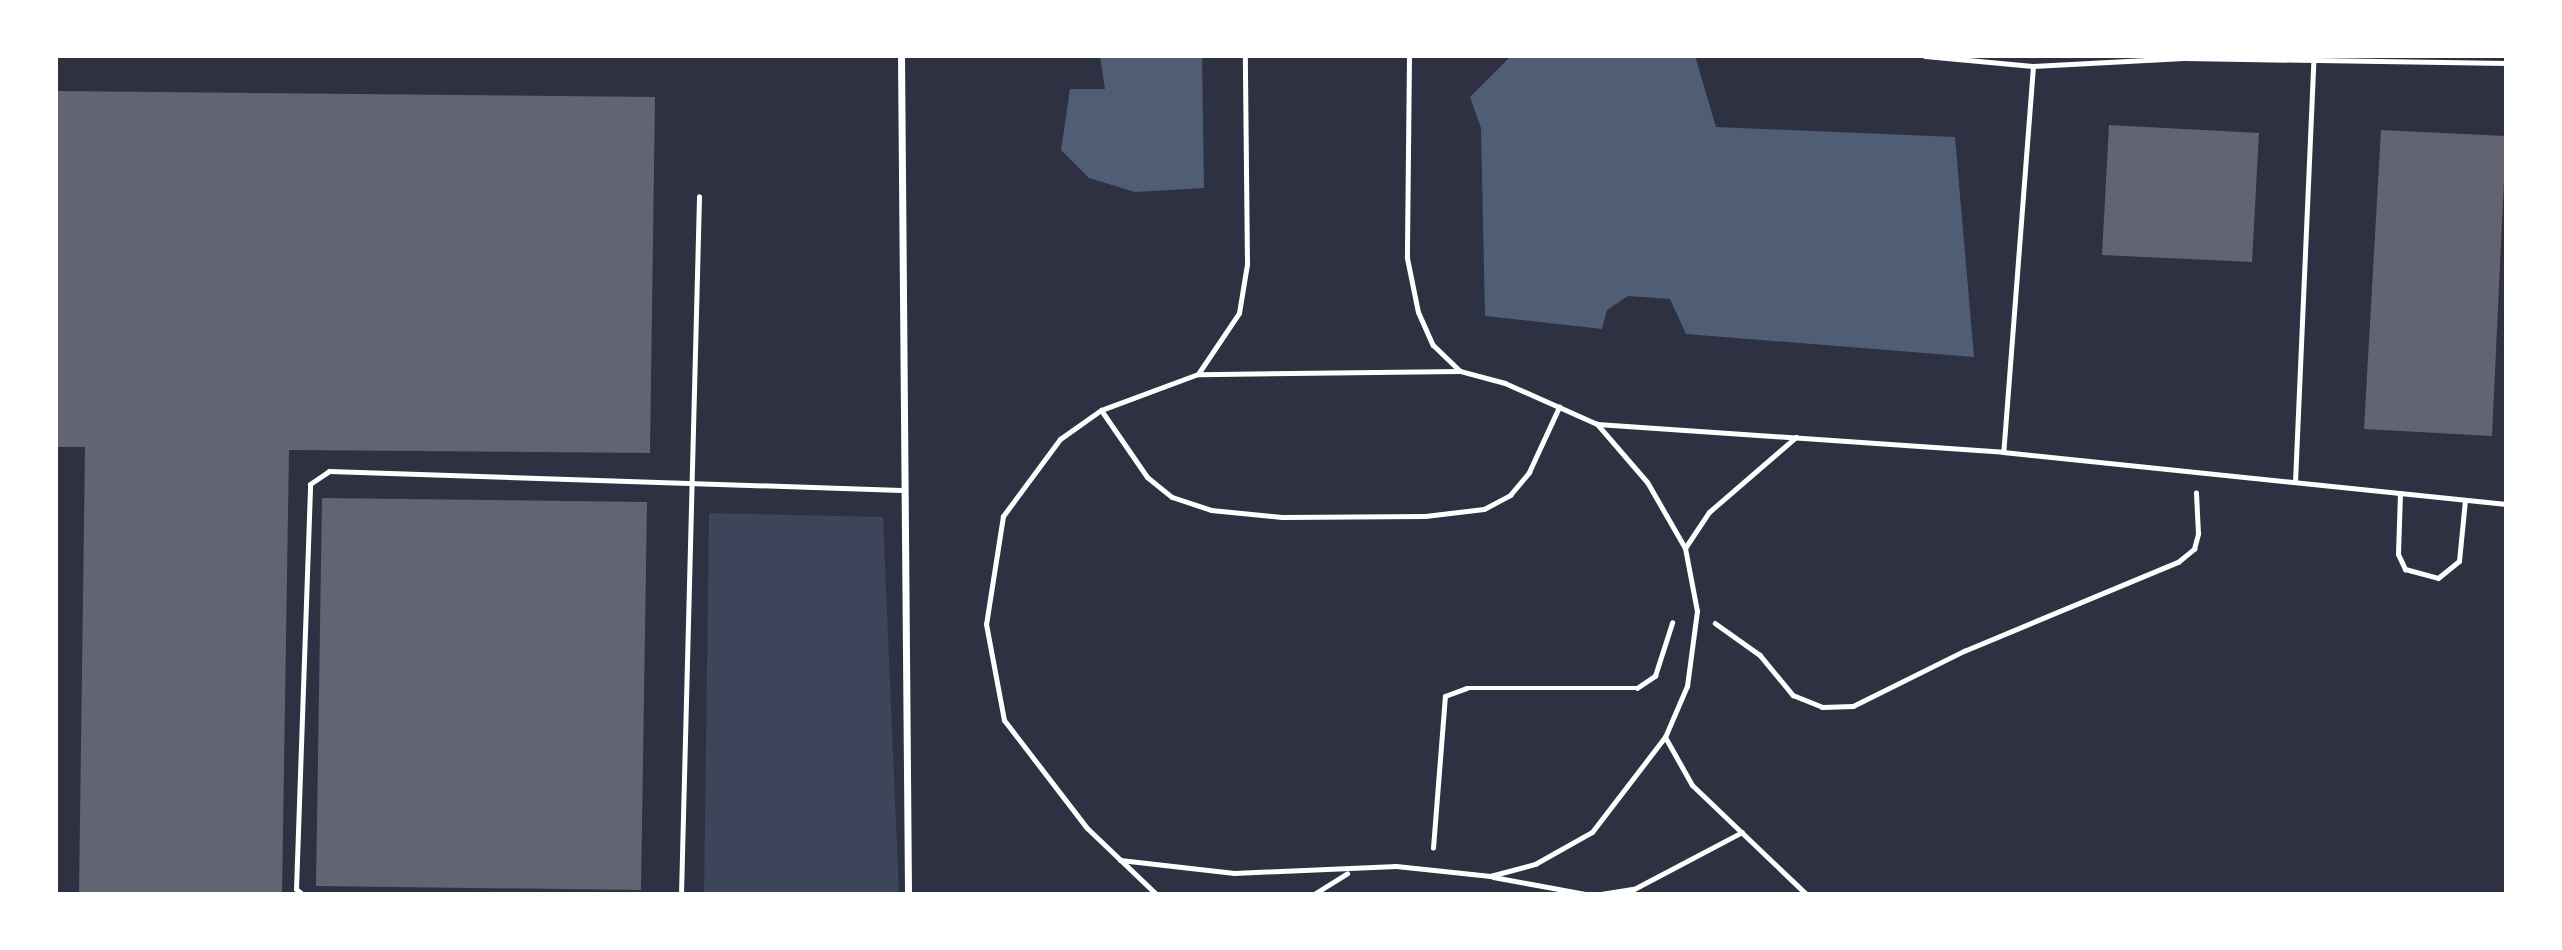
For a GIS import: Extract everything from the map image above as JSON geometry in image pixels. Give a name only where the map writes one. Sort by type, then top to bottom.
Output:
[{"type":"street","points":[[901,56],[901,490],[908,894]]},
{"type":"lane","points":[[1198,374],[1239,313],[1247,264],[1245,56]]},
{"type":"lane","points":[[1409,56],[1407,258],[1428,334],[1460,371]]},
{"type":"lane","points":[[1925,56],[2033,66],[2184,58],[2506,63]]},
{"type":"lane","points":[[2295,482],[2313,62]]},
{"type":"lane","points":[[2003,452],[2033,66]]},
{"type":"lane","points":[[681,894],[694,484],[699,196]]},
{"type":"lane","points":[[1156,894],[1087,828],[1004,720],[986,624],[1003,516],[1060,439],[1101,410],[1198,374],[1460,371],[1559,407],[1597,424],[2003,452],[2506,504]]},
{"type":"lane","points":[[1101,410],[1147,477],[1172,497],[1211,510],[1282,516],[1425,516],[1484,509],[1510,495],[1529,472],[1559,407]]},
{"type":"lane","points":[[1490,876],[1535,864],[1592,832],[1665,737],[1687,686],[1697,611],[1685,548],[1647,482],[1597,424]]},
{"type":"lane","points":[[1685,548],[1709,512],[1796,437]]},
{"type":"lane","points":[[302,894],[296,889],[310,484],[329,471],[901,490]]},
{"type":"lane","points":[[2400,493],[2398,554],[2404,569],[2438,578],[2459,561],[2465,499]]},
{"type":"lane","points":[[1665,737],[1692,785],[1807,894]]},
{"type":"lane","points":[[1601,894],[1634,889],[1742,832]]},
{"type":"lane","points":[[1120,860],[1234,873],[1431,870],[1490,876],[1587,894]]},
{"type":"lane","points":[[1314,894],[1350,872]]},
{"type":"path","points":[[1431,870],[1445,696],[1467,688],[1646,686],[1672,622],[1697,611],[1760,655],[1793,695],[1822,707],[1853,706],[1964,651],[2178,562],[2194,549],[2198,534],[2195,471]]},
{"type":"shaded area","points":[[1100,56],[1202,56],[1204,188],[1135,192],[1089,178],[1061,150],[1070,89],[1105,89]]},
{"type":"shaded area","points":[[1511,56],[1695,56],[1716,127],[1955,137],[1974,357],[1686,334],[1670,299],[1628,296],[1607,310],[1602,329],[1485,316],[1481,128],[1470,97]]},
{"type":"shaded area","points":[[709,513],[883,517],[899,894],[704,894]]},
{"type":"building","points":[[56,91],[655,97],[650,453],[289,450],[282,894],[79,894],[85,447],[56,447]]},
{"type":"building","points":[[2109,125],[2259,133],[2252,262],[2102,255]]},
{"type":"building","points":[[2381,130],[2506,136],[2492,436],[2364,429]]},
{"type":"building","points":[[322,498],[647,502],[641,890],[316,886]]}]
